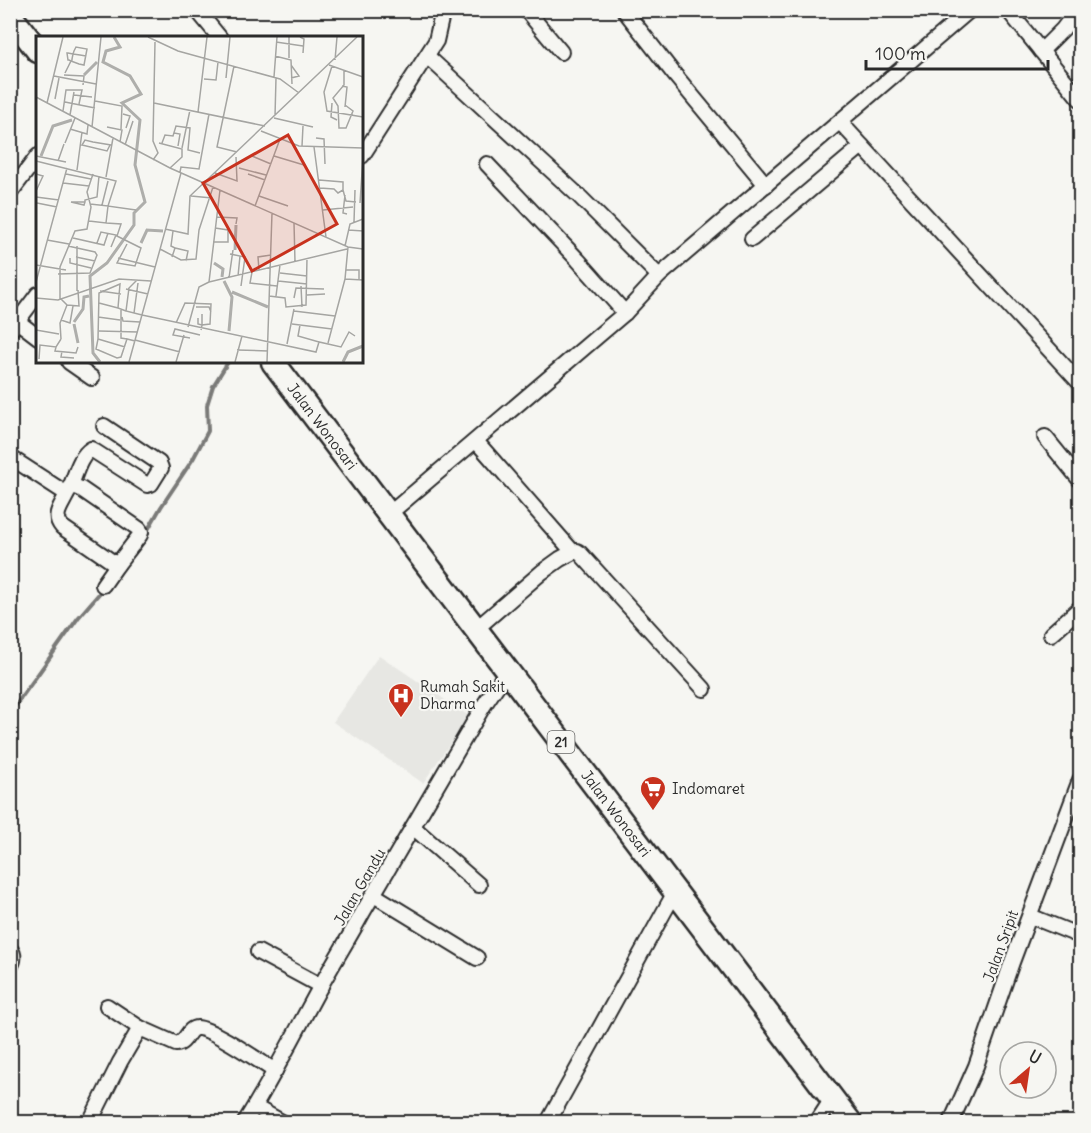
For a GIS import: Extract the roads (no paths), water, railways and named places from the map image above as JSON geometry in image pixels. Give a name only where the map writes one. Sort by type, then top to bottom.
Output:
[{"type":"highway","points":[[10,15],[36,48]]},
{"type":"highway","name":"Jalan Wonosari","points":[[274,363],[850,1122]]},
{"type":"street","points":[[197,10],[218,36]]},
{"type":"street","points":[[363,154],[436,40],[443,10]]},
{"type":"street","points":[[526,10],[561,52]]},
{"type":"street","points":[[624,10],[766,185]]},
{"type":"street","points":[[389,514],[625,313],[660,276],[970,10]]},
{"type":"street","points":[[1008,10],[1080,99]]},
{"type":"street","points":[[1041,51],[1063,29],[1077,10]]},
{"type":"street","points":[[427,56],[579,196],[660,276]]},
{"type":"street","points":[[840,122],[1078,381]]},
{"type":"street","points":[[752,239],[862,146]]},
{"type":"street","points":[[10,193],[36,159]]},
{"type":"street","points":[[487,164],[579,260],[625,313]]},
{"type":"street","points":[[36,297],[14,326],[36,336]]},
{"type":"street","points":[[70,363],[92,378]]},
{"type":"street","points":[[104,426],[159,463],[161,468],[151,484],[147,485],[91,449],[88,450],[83,456],[57,515],[57,521],[62,527],[117,565]]},
{"type":"street","points":[[1045,437],[1080,480]]},
{"type":"street","points":[[476,441],[573,552]]},
{"type":"street","points":[[10,457],[69,489],[81,489],[141,532],[103,585]]},
{"type":"street","points":[[476,629],[542,572],[560,559],[578,551],[704,688]]},
{"type":"street","points":[[1051,634],[1080,608]]},
{"type":"street","name":"Jalan Gandu","points":[[245,1122],[413,827],[484,705],[507,671]]},
{"type":"street","name":"Jalan Sripit","points":[[951,1122],[976,1066],[1080,780]]},
{"type":"street","points":[[413,827],[479,885]]},
{"type":"street","points":[[548,1122],[675,892]]},
{"type":"street","points":[[374,895],[477,958]]},
{"type":"street","points":[[1030,916],[1080,936]]},
{"type":"street","points":[[10,949],[14,960],[10,966]]},
{"type":"street","points":[[258,952],[321,986]]},
{"type":"street","points":[[107,1006],[140,1028],[176,1044],[183,1042],[192,1029],[201,1029],[225,1040],[275,1071]]},
{"type":"street","points":[[90,1122],[140,1028]]},
{"type":"street","points":[[817,1122],[832,1099]]},
{"type":"street","points":[[255,1107],[282,1122]]},
{"type":"waterway","points":[[146,533],[208,431],[207,405],[213,386],[227,363]]},
{"type":"waterway","points":[[10,716],[78,618],[103,589]]},
{"type":"place","name":"Rumah Sakit Dharma","points":[[401,719]]},
{"type":"place","name":"Indomaret","points":[[653,812]]}]
